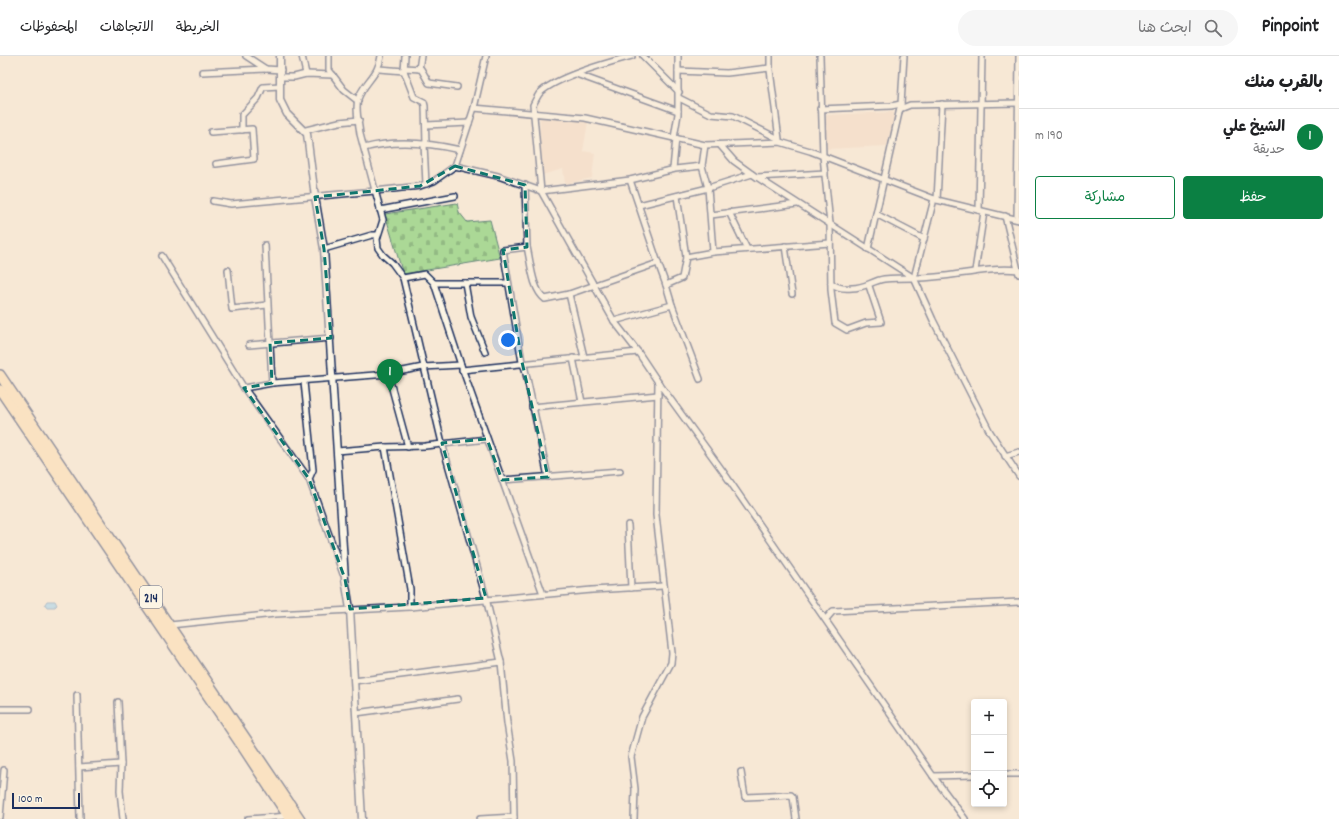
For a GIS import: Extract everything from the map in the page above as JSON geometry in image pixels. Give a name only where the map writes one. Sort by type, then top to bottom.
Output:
[{"type":"highway","name":"214","points":[[0,375],[300,819]]},
{"type":"highway","name":"214","points":[[0,390],[238,740],[289,818]]},
{"type":"street","points":[[246,56],[266,69]]},
{"type":"street","points":[[280,56],[280,100],[286,114],[306,130],[324,249],[331,338],[345,579],[350,609],[362,819]]},
{"type":"street","points":[[302,56],[306,74]]},
{"type":"street","points":[[328,56],[329,70],[332,75],[344,90],[358,101]]},
{"type":"street","points":[[381,56],[379,69],[363,90],[358,101],[359,120],[364,148],[383,220],[378,235],[378,248],[403,278],[442,443],[486,598],[502,662],[507,723],[513,761],[514,818],[480,819]]},
{"type":"street","points":[[405,56],[404,70],[414,97],[424,102],[426,125],[426,184]]},
{"type":"street","points":[[419,69],[420,56]]},
{"type":"street","points":[[213,201],[231,204],[315,197],[375,191],[426,184],[434,181],[455,166],[474,108],[486,56]]},
{"type":"street","points":[[632,56],[599,64],[553,84],[540,93],[533,105],[541,191],[614,321],[710,452],[933,776],[965,819]]},
{"type":"street","points":[[643,56],[679,95],[711,114],[733,116],[780,140],[935,200],[1018,219],[1019,56]]},
{"type":"street","points":[[673,169],[679,95],[678,56]]},
{"type":"street","points":[[770,56],[770,68],[780,140]]},
{"type":"street","points":[[820,56],[820,109],[824,173],[830,224],[831,283],[835,323],[847,330],[866,323],[881,322],[869,286]]},
{"type":"street","points":[[868,249],[901,106],[904,56]]},
{"type":"street","points":[[975,271],[982,211],[982,56]]},
{"type":"street","points":[[678,71],[727,73],[770,68]]},
{"type":"street","points":[[202,72],[266,69],[281,70]]},
{"type":"street","points":[[379,69],[419,69],[423,71],[429,83],[457,87]]},
{"type":"street","points":[[280,78],[306,74],[332,75]]},
{"type":"street","points":[[576,74],[678,111]]},
{"type":"street","points":[[242,130],[242,115],[258,98],[263,87],[280,86]]},
{"type":"street","points":[[820,109],[942,104],[1019,103]]},
{"type":"street","points":[[914,278],[935,200],[942,104]]},
{"type":"street","points":[[474,108],[513,112],[534,112],[585,118],[705,145],[780,140]]},
{"type":"street","points":[[306,130],[339,122],[359,120]]},
{"type":"street","points":[[426,125],[468,123]]},
{"type":"street","points":[[211,132],[252,129],[254,159],[216,164]]},
{"type":"street","points":[[364,148],[375,145],[425,144],[460,150]]},
{"type":"street","points":[[705,145],[702,166],[708,188],[713,252]]},
{"type":"street","points":[[720,145],[734,162],[914,278],[933,320],[990,432],[1019,476]]},
{"type":"street","points":[[455,166],[525,185],[541,191],[630,180],[673,169],[702,166]]},
{"type":"street","points":[[757,177],[824,173]]},
{"type":"street","points":[[639,205],[708,188],[752,174]]},
{"type":"street","points":[[630,180],[672,305],[700,379]]},
{"type":"street","points":[[525,185],[528,247],[540,295],[544,299],[570,294],[658,263]]},
{"type":"street","points":[[380,210],[455,196]]},
{"type":"street","points":[[666,285],[682,278],[686,257],[677,196]]},
{"type":"street","points":[[710,215],[797,204]]},
{"type":"street","points":[[730,212],[748,249]]},
{"type":"street","points":[[876,214],[924,239]]},
{"type":"street","points":[[831,283],[840,288],[869,286],[883,279],[903,277],[914,278],[975,271],[1018,271],[1005,216]]},
{"type":"street","points":[[324,249],[372,235],[378,235]]},
{"type":"street","points":[[686,257],[713,252],[830,242]]},
{"type":"street","points":[[265,245],[272,384]]},
{"type":"street","points":[[784,246],[792,294]]},
{"type":"street","points":[[528,247],[503,250],[522,362],[525,369],[548,477]]},
{"type":"street","points":[[162,256],[244,388],[309,479],[345,579]]},
{"type":"street","points":[[228,270],[232,308],[267,305]]},
{"type":"street","points":[[403,278],[425,274],[434,282],[487,439],[543,594]]},
{"type":"street","points":[[434,282],[508,283]]},
{"type":"street","points":[[465,283],[471,316],[486,352]]},
{"type":"street","points":[[570,294],[584,357]]},
{"type":"street","points":[[614,321],[672,305]]},
{"type":"street","points":[[249,345],[331,338]]},
{"type":"street","points":[[244,388],[333,378],[388,374],[423,367],[462,367],[638,352]]},
{"type":"street","points":[[573,358],[582,402]]},
{"type":"street","points":[[388,374],[408,447]]},
{"type":"street","points":[[304,382],[313,470],[309,479]]},
{"type":"street","points":[[634,819],[635,789],[631,757],[642,717],[671,663],[672,653],[663,586],[656,515],[658,382]]},
{"type":"street","points":[[532,407],[658,395]]},
{"type":"street","points":[[337,451],[385,446],[408,447],[487,439]]},
{"type":"street","points":[[385,446],[410,589],[410,607]]},
{"type":"street","points":[[1005,456],[1019,452]]},
{"type":"street","points":[[502,480],[620,471]]},
{"type":"street","points":[[628,525],[630,588]]},
{"type":"street","points":[[170,625],[268,615],[350,609],[410,607],[486,598],[663,586]]},
{"type":"street","points":[[826,619],[833,611],[1019,602]]},
{"type":"street","points":[[354,681],[502,662]]},
{"type":"street","points":[[77,695],[80,819]]},
{"type":"street","points":[[356,713],[458,699]]},
{"type":"street","points":[[118,702],[122,764],[120,791],[122,819]]},
{"type":"street","points":[[0,710],[30,709]]},
{"type":"street","points":[[79,767],[122,764]]},
{"type":"street","points":[[0,817],[4,770]]},
{"type":"street","points":[[741,772],[745,797],[791,795],[793,797],[796,819]]},
{"type":"street","points":[[1007,774],[1019,774]]},
{"type":"street","points":[[933,776],[971,775]]},
{"type":"street","points":[[248,819],[289,818]]},
{"type":"highlighted area","points":[[455,166],[525,185],[527,247],[503,250],[522,362],[548,477],[502,480],[487,439],[442,443],[486,598],[350,609],[345,579],[309,479],[244,388],[272,383],[270,343],[331,338],[324,249],[315,197],[420,186]]},
{"type":"shaded area","points":[[893,112],[895,117],[887,146],[826,149],[826,115]]},
{"type":"shaded area","points":[[540,117],[588,122],[583,151],[595,153],[592,178],[565,184],[563,169],[542,175],[539,148]]},
{"type":"green space","points":[[457,203],[459,212],[467,222],[490,220],[500,258],[403,274],[385,214]]},
{"type":"water","points":[[47,601],[55,601],[57,605],[55,607],[47,607],[45,604]]},
{"type":"place","name":"الشيخ علي","points":[[390,392]]}]
